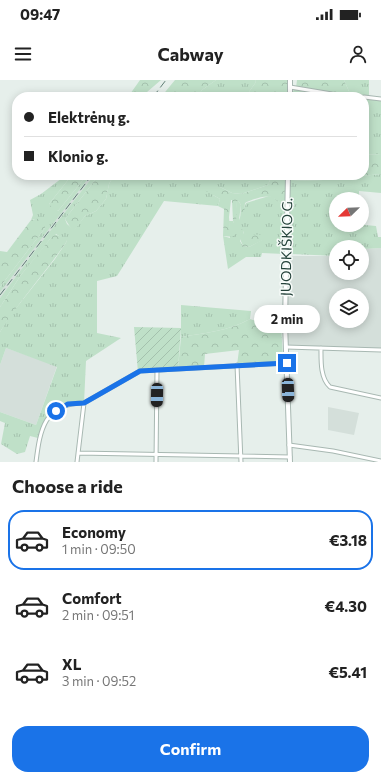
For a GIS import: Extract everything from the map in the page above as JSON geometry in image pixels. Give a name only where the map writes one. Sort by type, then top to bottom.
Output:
[{"type":"street","points":[[290,80],[290,92]]},
{"type":"street","points":[[290,87],[320,92]]},
{"type":"street","points":[[369,98],[381,99]]},
{"type":"street","name":"JUODKIŠKIO G.","points":[[288,180],[286,347],[290,462]]},
{"type":"street","points":[[286,347],[381,350]]},
{"type":"street","points":[[321,348],[321,364],[326,383],[330,387],[381,398]]},
{"type":"street","points":[[36,462],[40,434],[45,422],[50,416],[61,407],[68,404],[84,403],[140,371],[287,363]]},
{"type":"street","points":[[237,365],[241,462]]},
{"type":"street","points":[[156,462],[157,370]]},
{"type":"street","points":[[77,462],[84,403]]},
{"type":"street","points":[[289,445],[333,451],[381,461]]},
{"type":"street","points":[[78,453],[290,457]]},
{"type":"shaded area","points":[[87,180],[90,180],[0,298],[0,291]]},
{"type":"shaded area","points":[[381,248],[381,349],[291,346],[287,344],[288,258],[291,256],[329,256],[329,280],[369,280],[369,249]]},
{"type":"shaded area","points":[[6,348],[57,366],[36,425],[0,412],[0,365]]},
{"type":"shaded area","points":[[328,407],[359,413],[354,435],[328,430]]},
{"type":"green space","points":[[140,80],[161,80],[147,92],[132,92]]},
{"type":"green space","points":[[175,80],[216,80],[201,92],[165,92]]},
{"type":"green space","points":[[216,80],[255,80],[256,82],[249,92],[201,92]]},
{"type":"green space","points":[[255,80],[288,80],[287,92],[249,92],[256,82]]},
{"type":"green space","points":[[297,80],[344,80],[349,92],[324,92],[296,88]]},
{"type":"green space","points":[[344,80],[369,80],[369,92],[349,92]]},
{"type":"green space","points":[[296,88],[324,92],[292,92]]},
{"type":"green space","points":[[369,98],[381,99],[381,154],[369,155]]},
{"type":"green space","points":[[381,154],[381,174],[369,175],[369,155]]},
{"type":"green space","points":[[381,174],[381,193],[359,191],[329,192],[329,232],[369,232],[369,225],[376,226],[378,237],[381,237],[381,248],[369,249],[369,240],[329,240],[329,256],[292,254],[288,251],[290,181],[369,180],[369,175]]},
{"type":"green space","points":[[59,180],[68,180],[49,204],[58,211],[83,180],[87,180],[0,292],[0,287],[45,228],[34,219],[31,220],[33,215],[30,200],[41,194]]},
{"type":"green space","points":[[68,180],[83,180],[58,211],[53,209],[49,204]]},
{"type":"green space","points":[[90,180],[95,180],[65,219],[67,224],[74,230],[85,216],[96,211],[106,199],[111,180],[270,180],[268,185],[241,194],[232,193],[220,187],[213,195],[220,199],[218,206],[164,201],[117,276],[97,281],[97,333],[121,338],[86,361],[84,403],[67,404],[45,422],[38,438],[30,436],[25,452],[17,454],[1,444],[5,423],[0,421],[0,412],[36,425],[57,367],[6,348],[0,365],[0,332],[9,317],[55,259],[67,241],[56,234],[50,239],[21,275],[0,307],[0,298]]},
{"type":"green space","points":[[95,180],[111,180],[106,199],[96,211],[85,216],[74,231],[65,219]]},
{"type":"green space","points":[[270,180],[285,180],[285,203],[282,204],[274,198],[265,197],[245,203],[244,217],[240,222],[241,205],[237,201],[236,222],[234,223],[231,200],[229,217],[230,230],[234,231],[235,237],[223,236],[224,209],[218,206],[220,199],[206,191],[205,186],[207,184],[220,187],[232,193],[241,194],[268,185]]},
{"type":"green space","points":[[290,180],[323,180],[290,181]]},
{"type":"green space","points":[[269,196],[273,197],[282,204],[285,203],[284,254],[262,253],[261,257],[246,257],[228,269],[223,236],[230,238],[229,221],[233,221],[234,223],[237,201],[241,205],[239,220],[246,203]],"holes":[[[243,231],[244,234],[262,240],[249,247],[243,246],[240,241]]]},
{"type":"green space","points":[[41,218],[45,228],[0,287],[0,251],[7,252],[31,220]]},
{"type":"green space","points":[[239,229],[242,229],[244,234],[267,235],[267,238],[249,247],[243,246],[238,234]]},
{"type":"green space","points":[[54,234],[65,238],[67,241],[0,332],[0,307],[21,275]]},
{"type":"green space","points":[[181,305],[251,311],[250,319],[225,329],[181,337]]},
{"type":"green space","points":[[250,319],[259,322],[281,323],[283,359],[280,362],[237,365],[239,350],[205,354],[204,367],[178,369],[181,337],[225,329]]},
{"type":"green space","points":[[134,327],[181,328],[178,369],[138,372]]},
{"type":"railway","points":[[157,92],[166,80]]},
{"type":"railway","points":[[0,295],[88,180]]},
{"type":"route","points":[[56,411],[68,404],[84,403],[140,371],[287,363]]}]
